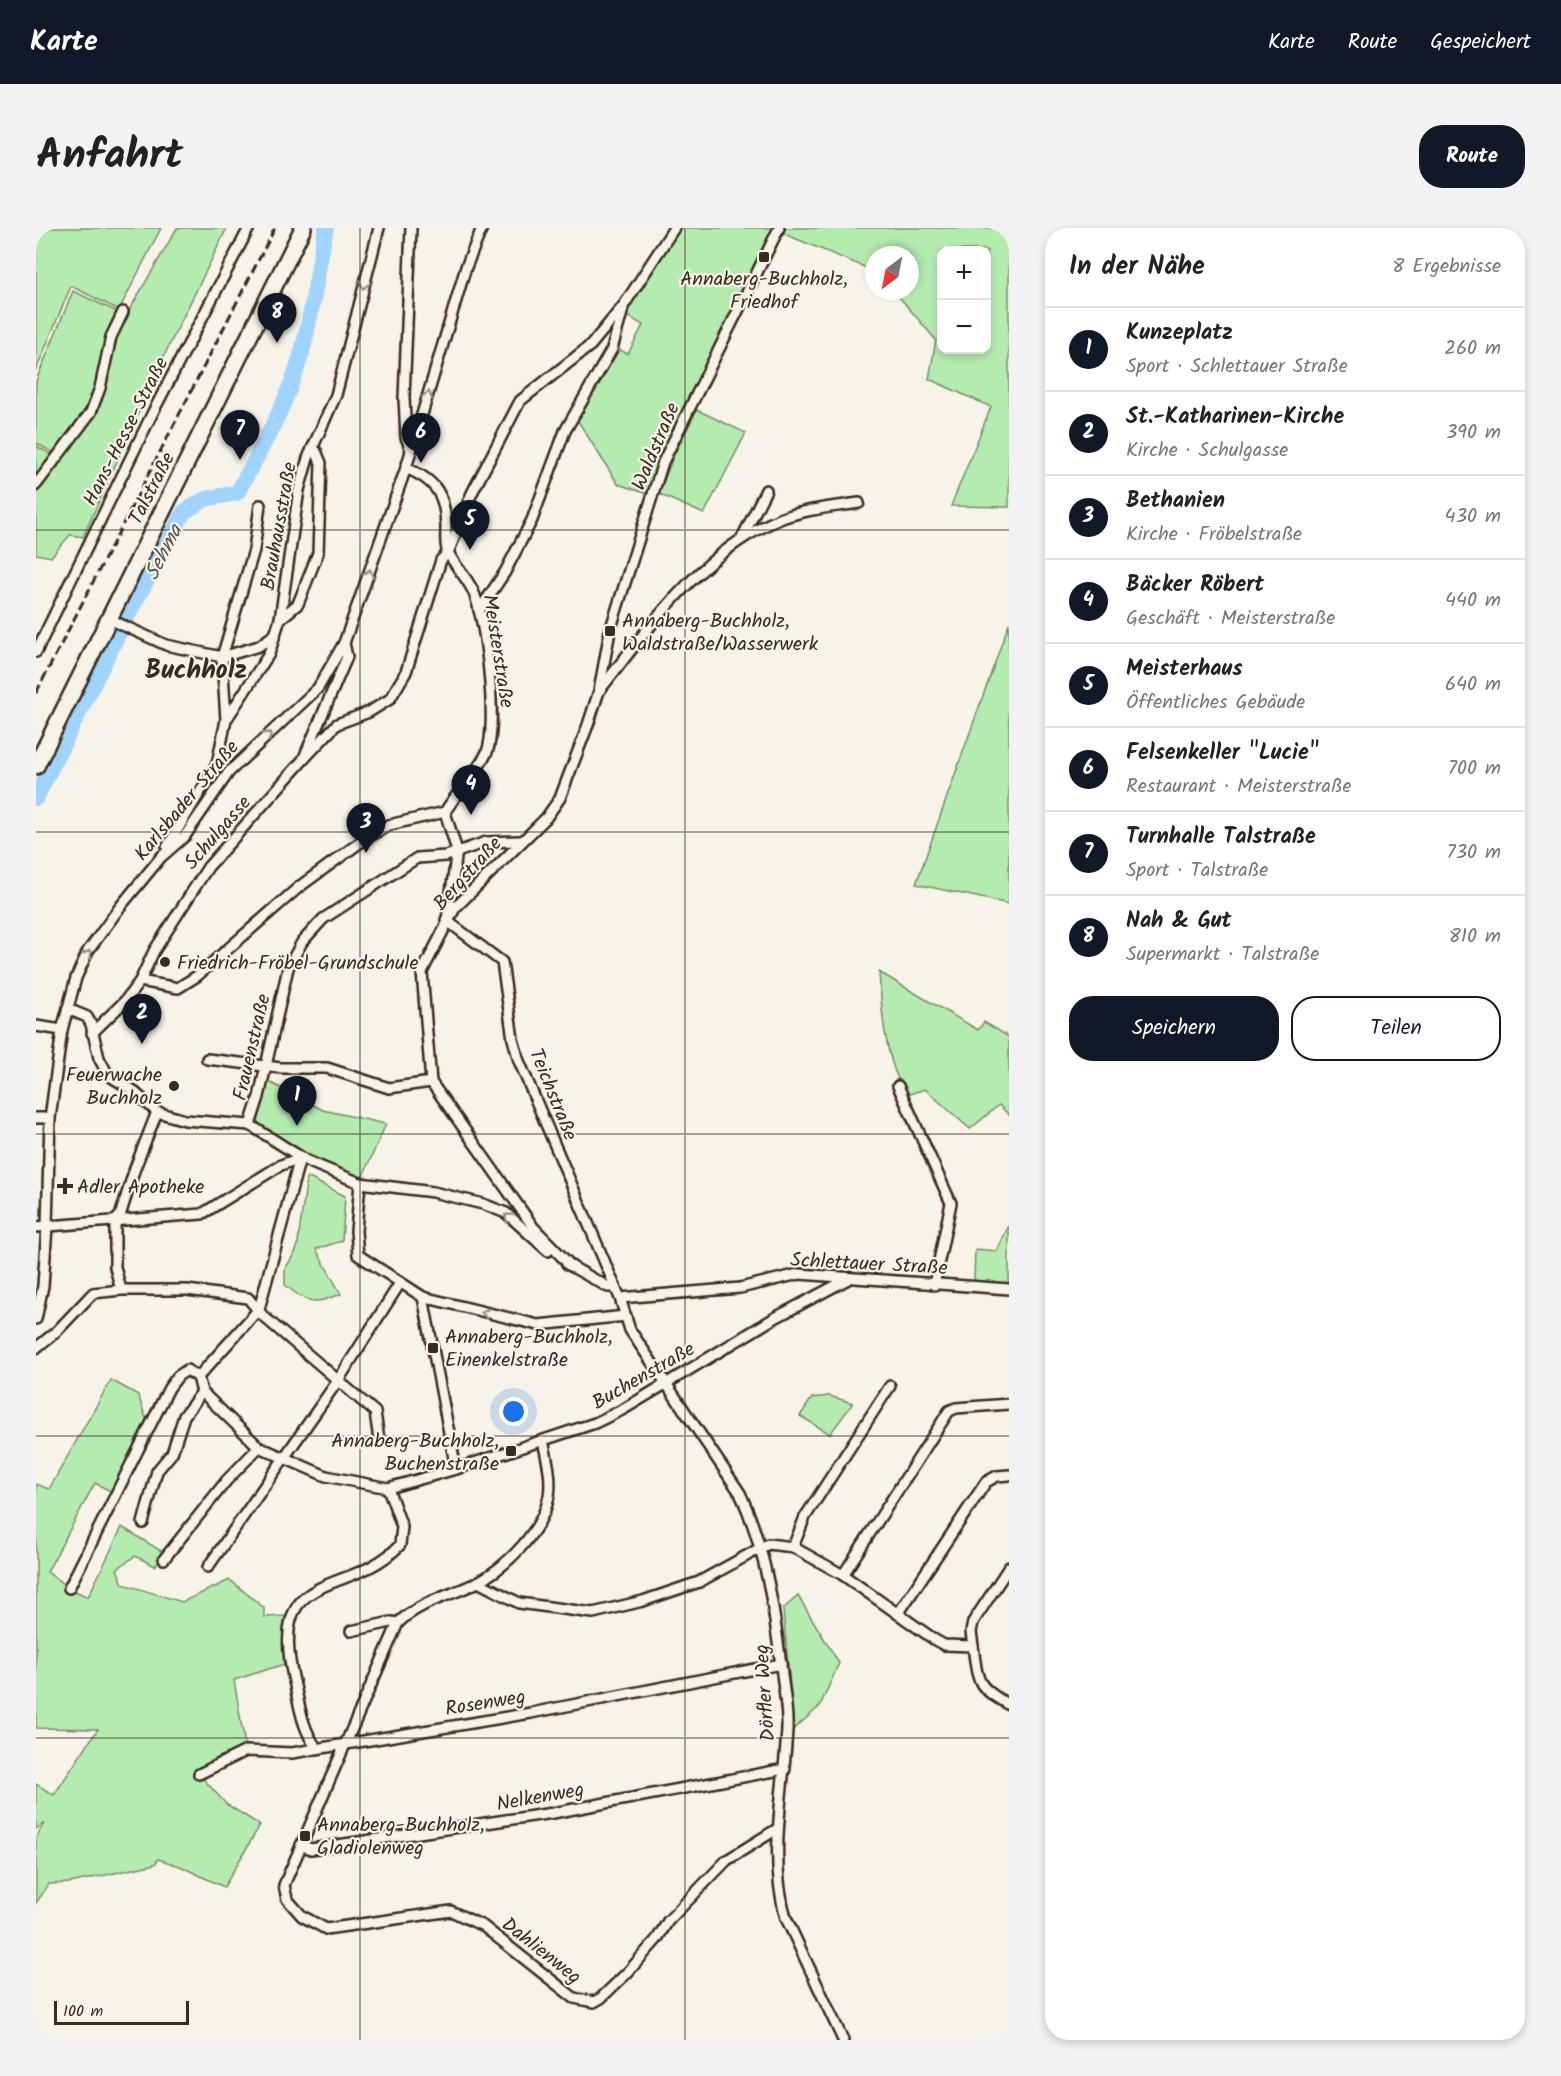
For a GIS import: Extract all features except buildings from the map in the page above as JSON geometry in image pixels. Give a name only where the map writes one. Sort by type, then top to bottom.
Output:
[{"type":"main road","name":"Talstraße","points":[[36,766],[112,621],[303,228]]},
{"type":"street","name":"Hans-Hesse-Straße","points":[[36,652],[153,412],[249,228]]},
{"type":"street","name":"Brauhausstraße","points":[[226,720],[268,654],[280,619],[299,490],[312,449],[336,395],[379,228]]},
{"type":"street","points":[[411,228],[404,398],[406,436],[411,450]]},
{"type":"street","name":"Karlsbader Straße","points":[[36,1319],[43,1286],[50,1118],[63,1029],[76,978],[88,951],[161,857],[184,836],[229,772],[318,688],[344,643],[406,468],[465,267],[482,228]]},
{"type":"street","points":[[303,760],[337,724],[369,712],[390,699],[406,672],[441,560],[448,553],[472,494],[520,401],[591,345],[624,305],[674,228]]},
{"type":"street","name":"Waldstraße","points":[[598,692],[610,631],[663,462],[778,228]]},
{"type":"street","points":[[479,611],[505,572],[532,520],[565,431],[612,349],[624,305]]},
{"type":"street","points":[[36,485],[92,412],[100,388],[111,337],[123,312]]},
{"type":"street","points":[[280,619],[297,604],[318,553],[321,463],[316,451],[312,449]]},
{"type":"street","points":[[406,468],[415,471],[440,493],[445,505],[448,553]]},
{"type":"street","points":[[741,540],[766,490]]},
{"type":"street","points":[[598,692],[664,610],[741,540],[763,527],[806,511],[859,503]]},
{"type":"street","points":[[161,857],[217,765],[226,720],[222,657],[255,550],[260,505]]},
{"type":"street","name":"Meisterstraße","points":[[445,812],[487,752],[491,736],[492,705],[479,611],[473,590],[448,553]]},
{"type":"street","points":[[112,621],[166,645],[222,657],[259,646],[275,634]]},
{"type":"street","name":"Schulgasse","points":[[92,1034],[126,1001],[140,981],[154,951],[207,867],[303,760],[347,657],[344,643]]},
{"type":"street","name":"Bergstraße","points":[[430,1082],[422,972],[446,920],[455,908],[520,841],[546,818],[560,798],[598,692]]},
{"type":"street","points":[[140,981],[178,988],[197,976],[318,872],[362,841],[388,825],[445,812],[457,851],[446,920]]},
{"type":"street","name":"Frauenstraße","points":[[250,1125],[288,968],[293,955],[312,930],[323,919],[417,858],[446,855],[486,842],[520,841]]},
{"type":"street","name":"Teichstraße","points":[[446,920],[502,962],[513,1039],[519,1061],[626,1316]]},
{"type":"street","points":[[68,1009],[87,1017],[108,1075],[131,1089],[157,1112],[185,1120],[250,1125],[300,1158],[360,1183],[433,1192],[483,1204],[506,1213],[550,1253],[608,1287],[615,1287]]},
{"type":"street","points":[[36,1026],[63,1029]]},
{"type":"street","points":[[207,1059],[265,1066],[327,1068],[389,1088],[430,1082],[534,1228],[571,1266]]},
{"type":"street","points":[[898,1086],[951,1203],[934,1285]]},
{"type":"street","points":[[121,1290],[115,1267],[115,1221],[120,1216],[135,1168],[157,1112]]},
{"type":"street","points":[[36,1118],[50,1118]]},
{"type":"street","points":[[36,1227],[202,1214],[281,1165],[300,1158]]},
{"type":"street","points":[[198,1377],[260,1309],[300,1158]]},
{"type":"street","points":[[360,1183],[356,1231],[358,1255],[423,1297],[538,1325],[626,1316]]},
{"type":"street","name":"Schlettauer Straße","points":[[620,1298],[741,1287],[799,1274],[1009,1289]]},
{"type":"street","name":"Buchenstraße","points":[[202,1392],[259,1447],[326,1476],[388,1488],[456,1469],[595,1423],[666,1385],[773,1319],[848,1279]]},
{"type":"street","points":[[208,1567],[339,1379],[400,1283]]},
{"type":"street","points":[[36,1348],[56,1332],[93,1293],[121,1290],[187,1290],[248,1298],[260,1309],[263,1316],[375,1412],[379,1440]]},
{"type":"street","points":[[423,1297],[456,1469]]},
{"type":"street","name":"Dörfler Weg","points":[[626,1316],[630,1330],[740,1493],[760,1548],[778,1632],[788,1725],[777,1829],[777,1868],[786,1918],[843,2040]]},
{"type":"street","points":[[69,1588],[169,1388],[178,1376],[188,1370],[198,1377],[202,1392],[184,1416],[172,1453],[157,1471],[143,1523]]},
{"type":"street","points":[[793,1547],[805,1517],[890,1386]]},
{"type":"street","points":[[843,1575],[949,1411],[956,1408],[1009,1404]]},
{"type":"street","points":[[301,1845],[398,1623],[408,1613],[478,1582],[512,1556],[542,1517],[549,1496],[550,1472],[543,1441]]},
{"type":"street","points":[[164,1559],[227,1480],[259,1447]]},
{"type":"street","points":[[898,1614],[986,1482],[997,1476],[1009,1475]]},
{"type":"street","points":[[316,1747],[306,1734],[290,1663],[289,1624],[293,1611],[300,1601],[332,1581],[380,1563],[400,1545],[402,1527],[388,1488]]},
{"type":"street","points":[[478,1582],[519,1603],[593,1613],[643,1601],[699,1582],[768,1544],[793,1547],[814,1556],[944,1645],[973,1646]]},
{"type":"street","points":[[1009,1568],[973,1622],[971,1632],[978,1678],[984,1690],[1009,1706]]},
{"type":"street","points":[[351,1631],[392,1622],[398,1623]]},
{"type":"street","name":"Rosenweg","points":[[199,1774],[246,1751],[292,1753],[316,1747],[531,1713],[781,1664]]},
{"type":"street","name":"Nelkenweg","points":[[301,1845],[311,1849],[553,1813],[785,1769]]},
{"type":"street","name":"Dahlienweg","points":[[301,1845],[284,1885],[287,1899],[312,1923],[326,1929],[451,1911],[483,1926],[573,1998],[594,2002],[602,1998],[628,1972],[657,1939],[668,1921],[727,1860],[777,1829]]},
{"type":"green space","points":[[36,228],[161,228],[119,310],[71,286],[36,370]]},
{"type":"green space","points":[[177,228],[227,228],[164,356],[83,537],[70,535],[51,557],[36,554],[36,495],[61,457],[36,443],[36,381],[73,291],[126,316]]},
{"type":"green space","points":[[678,228],[773,228],[661,456],[648,494],[618,484],[576,418],[616,348],[628,354],[643,325],[626,315],[629,305]]},
{"type":"green space","points":[[784,228],[1009,228],[1009,507],[951,506],[991,407],[929,379],[936,340],[902,300],[919,300],[919,246],[865,246],[865,267],[782,233]]},
{"type":"green space","points":[[697,410],[746,433],[704,514],[659,494],[673,457]]},
{"type":"green space","points":[[36,446],[54,456],[36,480]]},
{"type":"green space","points":[[1009,623],[1009,904],[916,884]]},
{"type":"green space","points":[[879,972],[978,1030],[984,1022],[1009,1037],[1009,1115],[999,1105],[970,1129],[925,1089],[906,1095],[893,1066],[885,1035]]},
{"type":"green space","points":[[267,1081],[323,1110],[386,1124],[362,1178],[300,1155],[256,1126]]},
{"type":"green space","points":[[307,1177],[345,1196],[342,1241],[316,1249],[341,1294],[317,1301],[300,1296],[285,1285],[285,1269],[297,1249]]},
{"type":"green space","points":[[1009,1225],[1009,1285],[974,1282],[975,1249],[997,1251]]},
{"type":"green space","points":[[111,1380],[138,1395],[148,1424],[114,1493],[95,1483],[47,1572],[69,1588],[88,1597],[122,1527],[166,1554],[155,1566],[135,1556],[117,1569],[123,1584],[182,1602],[230,1580],[264,1608],[264,1617],[289,1616],[288,1663],[234,1680],[246,1751],[199,1774],[226,1804],[260,1825],[224,1887],[180,1866],[158,1859],[155,1864],[70,1883],[49,1884],[36,1903],[36,1838],[44,1823],[36,1829],[36,1784],[54,1795],[98,1729],[36,1728],[36,1484],[49,1489]]},
{"type":"green space","points":[[829,1396],[853,1403],[830,1434],[800,1416],[812,1398]]},
{"type":"green space","points":[[798,1596],[839,1663],[820,1706],[794,1729],[783,1609]]},
{"type":"waterway","name":"Sehma","points":[[36,798],[128,615],[184,512],[205,499],[237,493],[264,443],[281,409],[301,355],[326,228]]},
{"type":"railway","points":[[36,693],[275,228]]},
{"type":"place","name":"Annaberg-Buchholz, Friedhof","points":[[764,257]]},
{"type":"place","name":"Nah & Gut","points":[[277,343]]},
{"type":"place","name":"Turnhalle Talstraße","points":[[240,460]]},
{"type":"place","name":"Felsenkeller \"Lucie\"","points":[[421,463]]},
{"type":"place","name":"Meisterhaus","points":[[470,550]]},
{"type":"place","name":"Annaberg-Buchholz, Waldstraße/Wasserwerk","points":[[610,631]]},
{"type":"place","name":"Bäcker Röbert","points":[[471,815]]},
{"type":"place","name":"Bethanien","points":[[366,853]]},
{"type":"place","name":"Friedrich-Fröbel-Grundschule","points":[[165,962]]},
{"type":"place","name":"St.-Katharinen-Kirche","points":[[142,1044]]},
{"type":"place","name":"Feuerwache Buchholz","points":[[174,1086]]},
{"type":"place","name":"Kunzeplatz","points":[[297,1126]]},
{"type":"place","name":"Adler Apotheke","points":[[65,1186]]},
{"type":"place","name":"Annaberg-Buchholz, Einenkelstraße","points":[[433,1348]]},
{"type":"place","name":"Annaberg-Buchholz, Buchenstraße","points":[[511,1451]]},
{"type":"place","name":"Annaberg-Buchholz, Gladiolenweg","points":[[305,1836]]},
{"type":"district","name":"Buchholz","points":[[196,669]]}]
